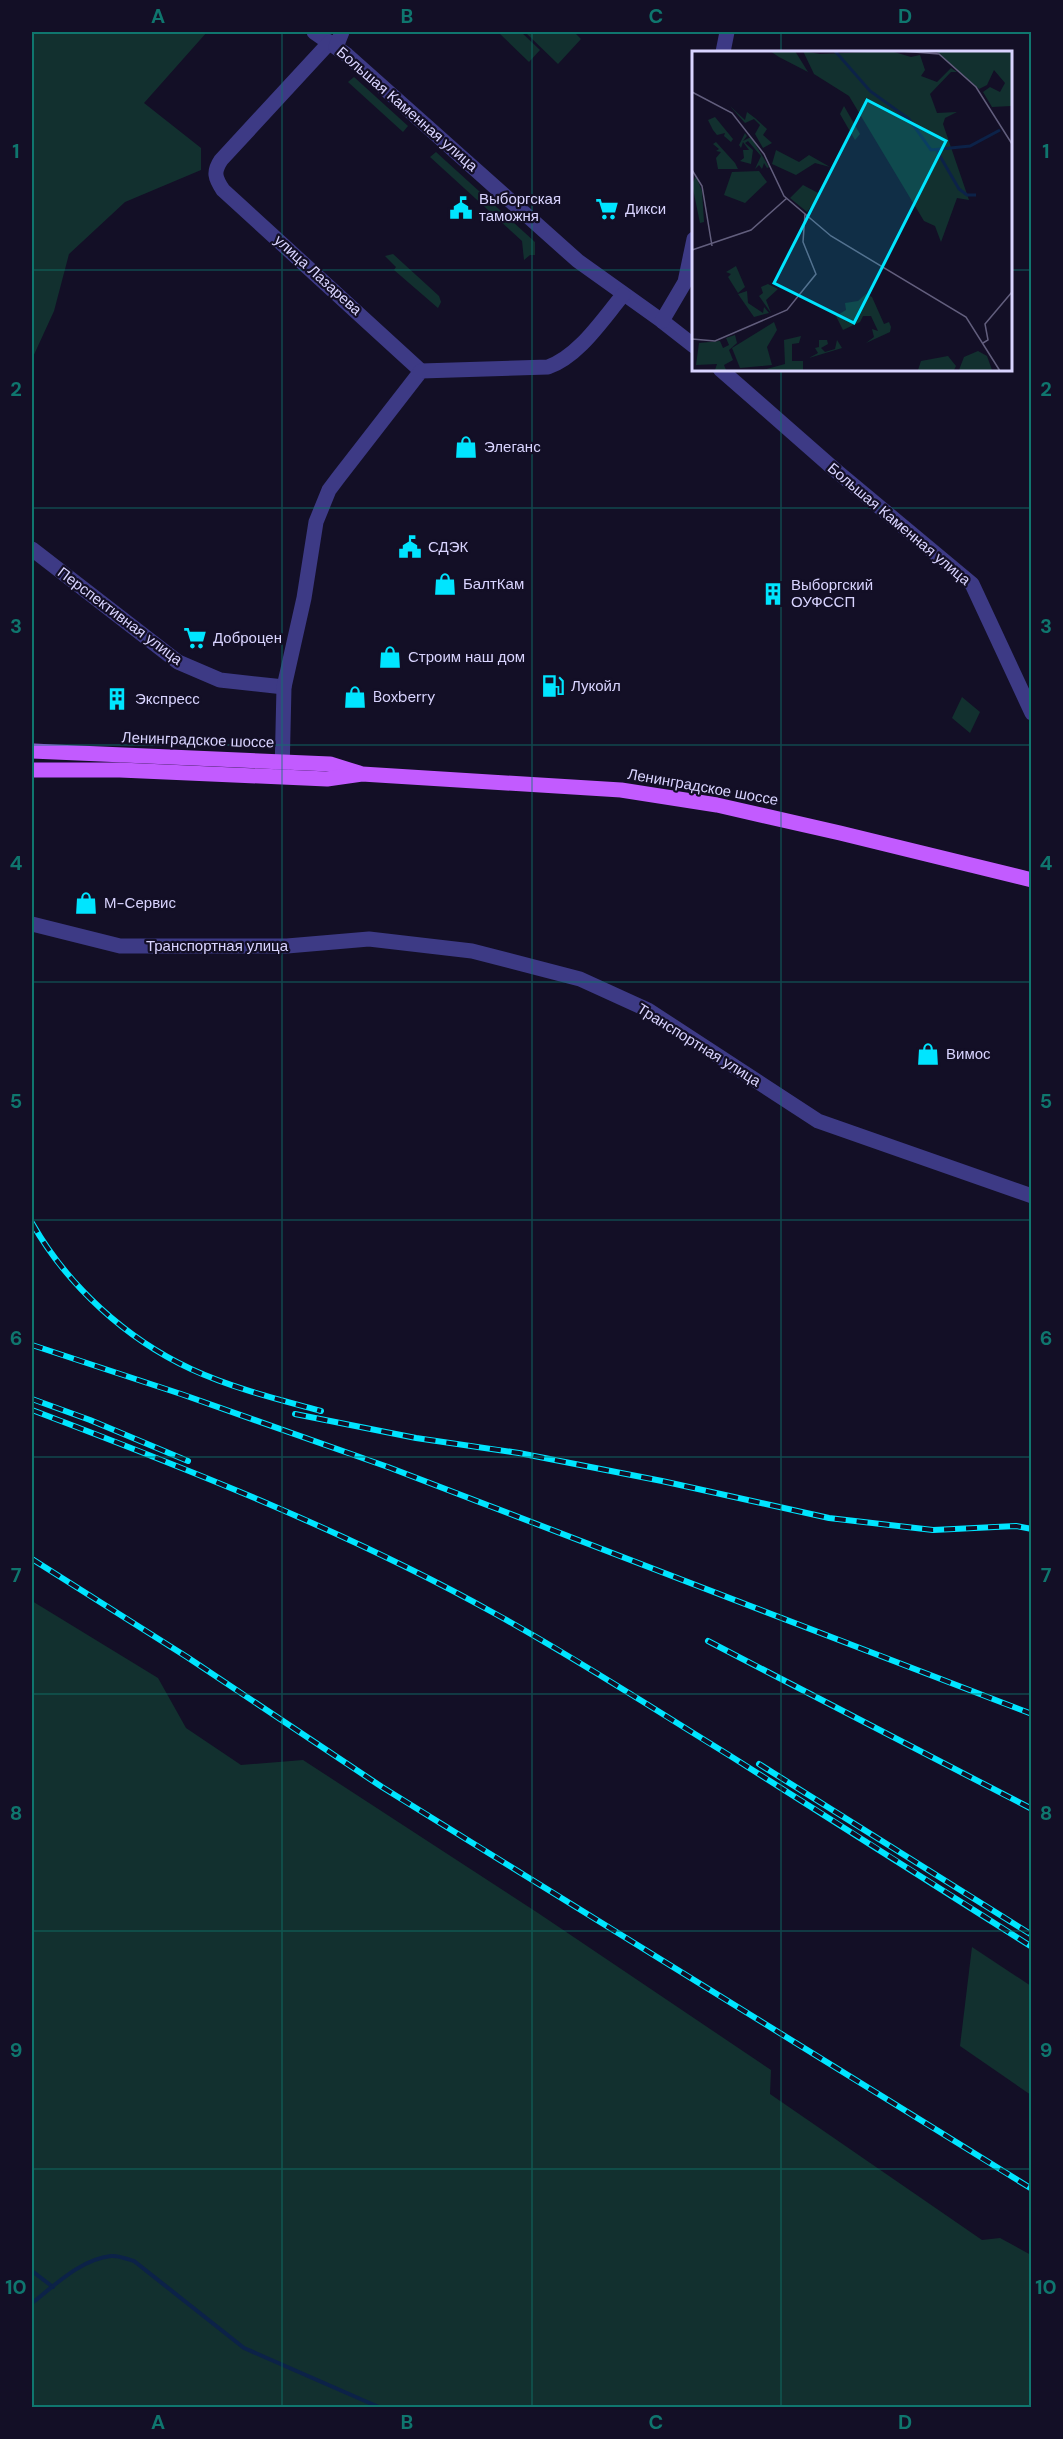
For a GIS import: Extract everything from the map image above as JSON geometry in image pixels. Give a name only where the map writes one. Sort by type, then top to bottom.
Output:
[{"type":"main road","name":"Ленинградское шоссе","points":[[32,751],[282,770]]},
{"type":"main road","name":"Ленинградское шоссе","points":[[32,770],[282,770],[330,764],[362,774],[621,790],[717,805],[840,832],[1032,880]]},
{"type":"street","name":"Большая Каменная улица","points":[[314,32],[333,45],[578,261],[692,344]]},
{"type":"street","points":[[333,45],[342,32]]},
{"type":"street","points":[[723,51],[727,32]]},
{"type":"street","name":"улица Лазарева","points":[[333,45],[221,160],[216,169],[216,178],[223,190],[421,371]]},
{"type":"street","points":[[662,321],[685,282],[692,249]]},
{"type":"street","points":[[282,770],[284,687],[304,598],[316,522],[329,490],[421,371],[548,367],[560,362],[575,350],[623,295]]},
{"type":"street","name":"Большая Каменная улица","points":[[721,370],[834,469],[972,584],[1032,713]]},
{"type":"street","name":"Перспективная улица","points":[[32,549],[178,662],[220,680],[284,687]]},
{"type":"street","name":"Транспортная улица","points":[[32,924],[120,946],[287,946],[369,939],[472,951],[580,979],[648,1010],[818,1121],[1032,1196]]},
{"type":"green space","points":[[32,32],[207,32],[144,103],[201,148],[201,170],[125,202],[69,254],[54,311],[32,359]]},
{"type":"green space","points":[[498,32],[521,32],[540,50],[529,62]]},
{"type":"green space","points":[[525,32],[574,32],[581,39],[558,64]]},
{"type":"green space","points":[[354,77],[408,126],[403,132],[348,82]]},
{"type":"green space","points":[[436,152],[535,242],[535,255],[530,255],[524,260],[522,241],[430,157]]},
{"type":"green space","points":[[393,254],[439,296],[441,302],[438,308],[394,270],[396,267],[385,256]]},
{"type":"green space","points":[[962,697],[980,712],[970,733],[952,718]]},
{"type":"green space","points":[[32,1601],[158,1678],[186,1728],[241,1765],[303,1760],[538,1913],[771,2070],[770,2094],[982,2240],[1000,2238],[1031,2255],[1031,2407],[32,2407]]},
{"type":"green space","points":[[972,1947],[1031,1986],[1031,2095],[960,2046]]},
{"type":"waterway","points":[[32,2303],[68,2274],[89,2262],[111,2256],[122,2257],[134,2261],[244,2348],[381,2408]]},
{"type":"waterway","points":[[32,2271],[53,2287]]},
{"type":"railway","points":[[32,1223],[62,1268],[100,1308],[121,1326],[167,1357],[222,1382],[321,1411]]},
{"type":"railway","points":[[32,1345],[181,1394],[388,1467],[1032,1714]]},
{"type":"railway","points":[[32,1399],[90,1420],[188,1461]]},
{"type":"railway","points":[[32,1410],[208,1478],[323,1528],[437,1582],[643,1701],[1032,1947]]},
{"type":"railway","points":[[295,1414],[416,1438],[519,1453],[662,1481],[829,1518],[933,1530],[1016,1526],[1032,1529]]},
{"type":"railway","points":[[32,1559],[187,1657],[382,1787],[1032,2189]]},
{"type":"railway","points":[[708,1641],[1032,1809]]},
{"type":"railway","points":[[759,1764],[1032,1935]]},
{"type":"place","name":"Выборгская таможня","points":[[461,208]]},
{"type":"place","name":"Дикси","points":[[607,209]]},
{"type":"place","name":"Элеганс","points":[[466,447]]},
{"type":"place","name":"СДЭК","points":[[410,547]]},
{"type":"place","name":"БалтКам","points":[[445,584]]},
{"type":"place","name":"Выборгский ОУФССП","points":[[773,594]]},
{"type":"place","name":"Доброцен","points":[[195,638]]},
{"type":"place","name":"Строим наш дом","points":[[390,657]]},
{"type":"place","name":"Лукойл","points":[[553,686]]},
{"type":"place","name":"Boxberry","points":[[355,697]]},
{"type":"place","name":"Экспресс","points":[[117,699]]},
{"type":"place","name":"М-Сервис","points":[[86,903]]},
{"type":"place","name":"Вимос","points":[[928,1054]]}]
